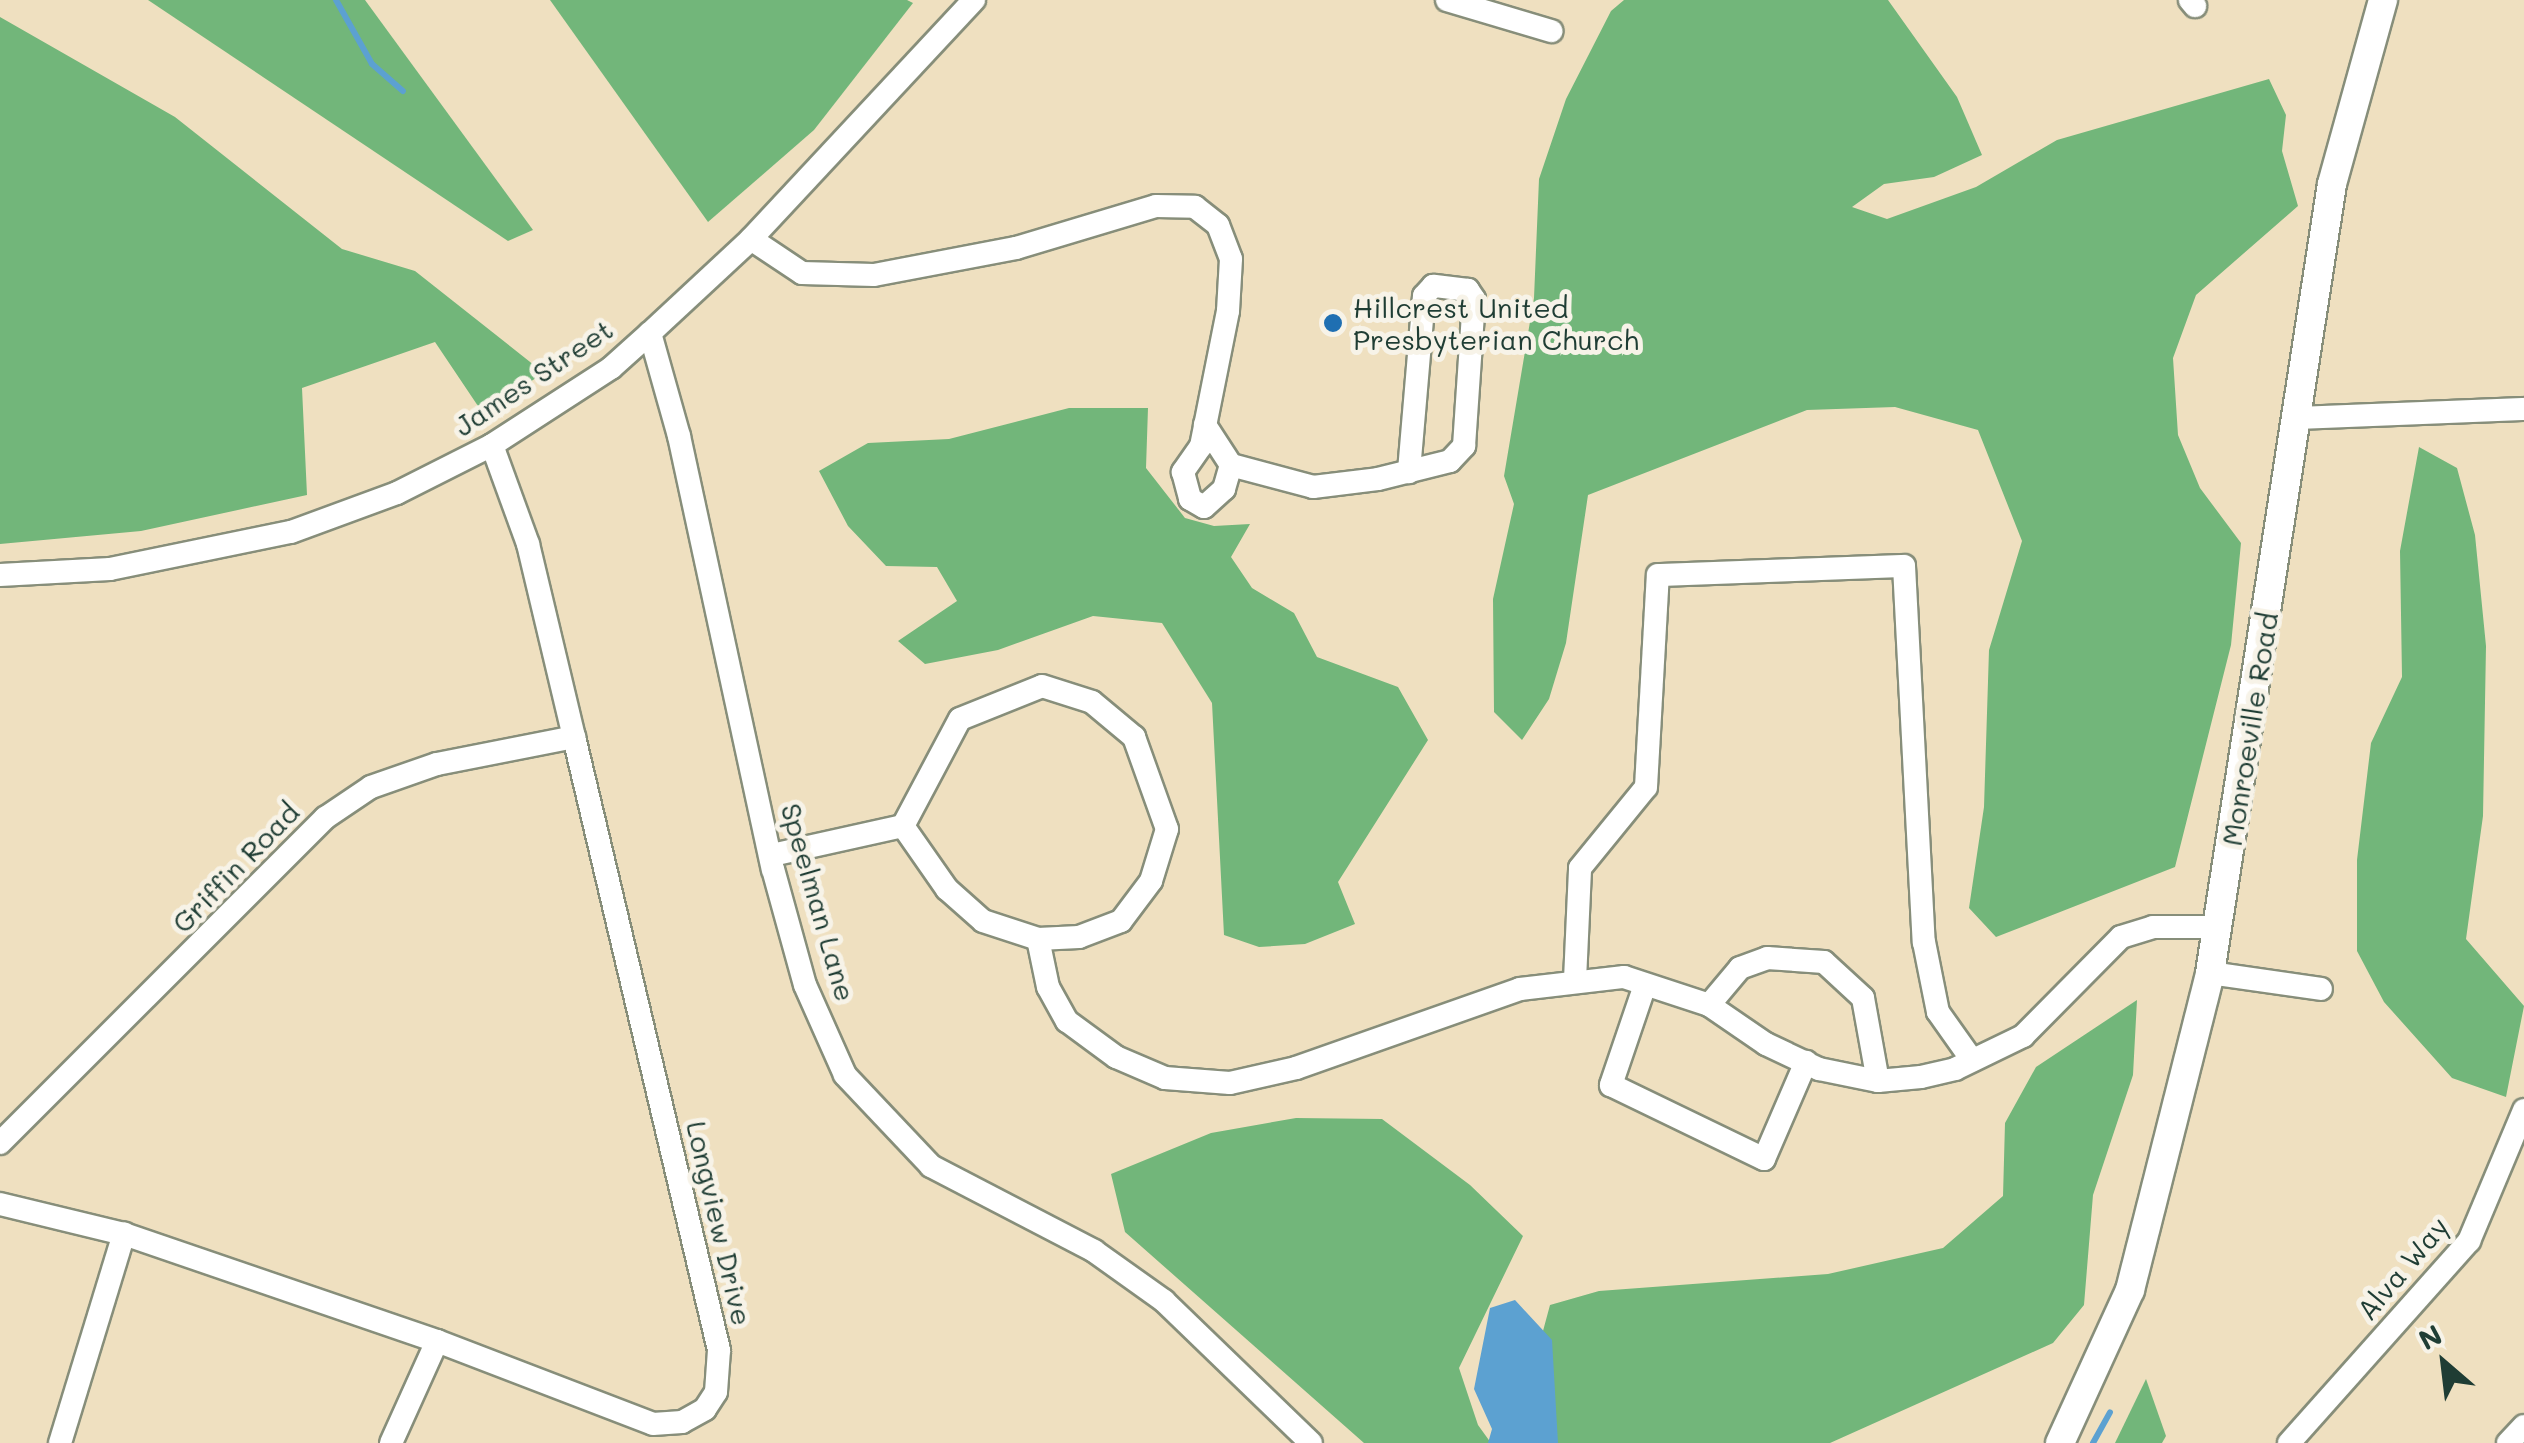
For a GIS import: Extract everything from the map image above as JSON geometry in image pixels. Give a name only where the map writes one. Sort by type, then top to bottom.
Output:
[{"type":"main road","name":"Monroeville Road","points":[[2060,1443],[2130,1290],[2210,974],[2332,184],[2383,0]]},
{"type":"street","name":"James Street","points":[[0,575],[110,569],[290,532],[397,493],[492,445],[611,368],[751,239],[974,0]]},
{"type":"street","points":[[1448,0],[1551,31]]},
{"type":"street","points":[[751,239],[802,273],[874,275],[1016,248],[1156,206],[1195,208],[1218,225],[1231,260],[1205,425],[1183,472],[1190,499],[1204,506],[1214,500],[1231,465]]},
{"type":"street","points":[[1205,425],[1231,465],[1312,487],[1410,472],[1450,462],[1464,446],[1474,299],[1468,290],[1433,286],[1424,296],[1410,472]]},
{"type":"street","name":"Speelman Lane","points":[[650,332],[679,436],[804,985],[845,1075],[930,1166],[1094,1252],[1164,1301],[1311,1443]]},
{"type":"street","points":[[2296,418],[2524,409]]},
{"type":"street","name":"Longview Drive","points":[[0,1204],[124,1234],[437,1341],[652,1424],[682,1422],[705,1409],[716,1392],[719,1350],[528,544],[492,445]]},
{"type":"street","points":[[1575,980],[1580,868],[1646,787],[1658,576],[1904,566],[1924,942],[1938,1012],[1972,1060]]},
{"type":"street","points":[[772,855],[903,826],[960,719],[1042,686],[1092,702],[1134,737],[1167,830],[1151,882],[1121,921],[1079,937],[1038,939],[983,921],[947,890],[903,826]]},
{"type":"street","name":"Griffin Road","points":[[0,1143],[325,818],[371,787],[437,764],[574,737]]},
{"type":"street","points":[[1038,939],[1048,987],[1068,1022],[1116,1057],[1164,1078],[1230,1083],[1296,1068],[1520,989],[1624,977],[1709,1005],[1806,1062],[1878,1081],[1921,1077],[1972,1060],[2023,1036],[2121,938],[2152,927],[2219,927]]},
{"type":"street","points":[[1709,1005],[1740,968],[1767,958],[1824,962],[1863,998],[1878,1081]]},
{"type":"street","points":[[2210,974],[2322,989]]},
{"type":"street","points":[[1645,984],[1611,1085],[1764,1159],[1806,1062]]},
{"type":"street","name":"Alva Way","points":[[2289,1443],[2468,1241],[2524,1110]]},
{"type":"street","points":[[60,1443],[124,1234]]},
{"type":"street","points":[[392,1443],[437,1341]]},
{"type":"street","points":[[2508,1443],[2524,1426]]},
{"type":"green space","points":[[148,0],[365,0],[533,230],[508,241]]},
{"type":"green space","points":[[550,0],[913,3],[814,130],[708,222]]},
{"type":"green space","points":[[1624,0],[1888,0],[1957,97],[1982,155],[1934,177],[1884,184],[1852,207],[1887,219],[1976,187],[2057,140],[2269,79],[2286,115],[2282,151],[2298,206],[2196,295],[2173,358],[2178,435],[2200,488],[2241,543],[2231,645],[2175,867],[1996,937],[1969,908],[1984,807],[1989,650],[2022,541],[1978,430],[1895,407],[1807,410],[1588,495],[1566,643],[1549,699],[1522,740],[1494,712],[1493,599],[1514,504],[1504,476],[1534,298],[1539,179],[1566,99],[1611,11]]},
{"type":"green space","points":[[0,17],[175,117],[342,249],[415,271],[544,373],[482,412],[435,342],[302,388],[307,495],[141,531],[0,544]]},
{"type":"green space","points":[[1069,408],[1148,408],[1146,468],[1185,518],[1214,526],[1250,524],[1231,557],[1252,588],[1294,613],[1317,657],[1398,687],[1428,740],[1338,882],[1355,924],[1305,944],[1259,947],[1224,935],[1212,703],[1162,623],[1093,616],[998,650],[925,664],[898,641],[957,601],[937,567],[886,566],[848,526],[819,471],[868,443],[949,439]]},
{"type":"green space","points":[[2419,447],[2457,468],[2475,535],[2486,646],[2483,816],[2466,939],[2524,1006],[2506,1097],[2452,1078],[2384,1002],[2357,951],[2357,860],[2371,743],[2402,677],[2400,551]]},
{"type":"green space","points":[[2137,1000],[2133,1075],[2093,1195],[2084,1305],[2053,1343],[1830,1443],[1531,1443],[1526,1394],[1550,1305],[1599,1291],[1828,1274],[1943,1248],[2003,1196],[2005,1123],[2036,1067]]},
{"type":"green space","points":[[1296,1118],[1382,1119],[1470,1185],[1523,1236],[1459,1368],[1478,1425],[1491,1443],[1364,1443],[1125,1232],[1111,1174],[1211,1133]]},
{"type":"green space","points":[[2146,1379],[2166,1436],[2162,1443],[2115,1443]]},
{"type":"water","points":[[1515,1300],[1552,1340],[1558,1443],[1488,1443],[1492,1429],[1474,1389],[1490,1308]]},
{"type":"waterway","points":[[336,0],[372,64],[403,91]]},
{"type":"waterway","points":[[2093,1443],[2110,1412]]},
{"type":"place","name":"Hillcrest United Presbyterian Church","points":[[1333,323]]}]
